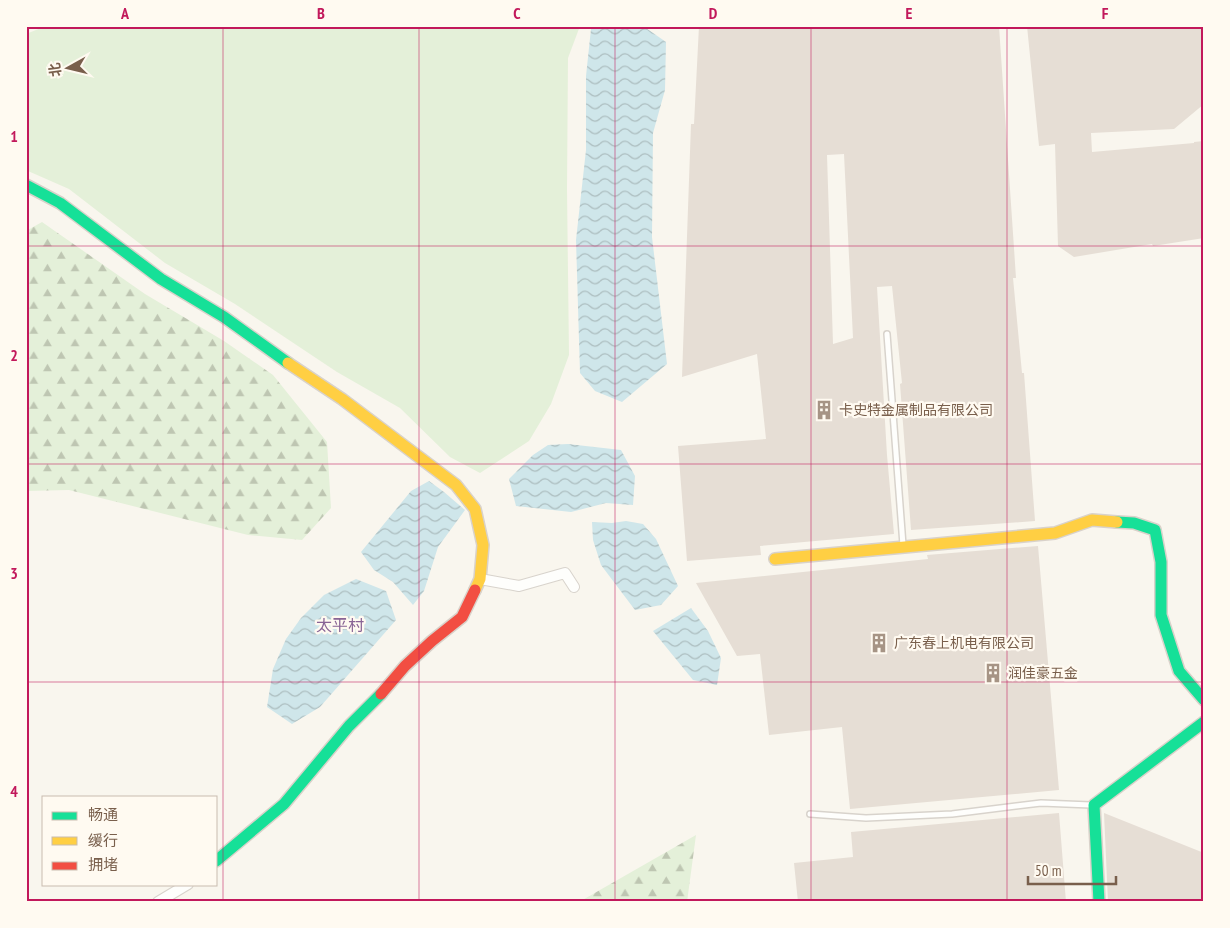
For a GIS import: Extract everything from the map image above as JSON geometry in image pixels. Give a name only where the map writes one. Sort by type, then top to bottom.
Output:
[{"type":"street","points":[[26,185],[60,203],[161,280],[224,317],[284,361],[342,399],[456,484],[475,509],[482,545],[480,578],[462,617],[405,666],[382,693],[349,726],[284,804],[218,859]]},
{"type":"street","points":[[774,560],[903,546],[1055,533],[1092,520],[1134,523],[1155,530],[1161,562],[1161,615],[1180,671],[1204,700]]},
{"type":"street","points":[[480,578],[519,586],[565,573],[574,587]]},
{"type":"street","points":[[1099,902],[1094,805],[1204,722]]},
{"type":"street","points":[[158,902],[185,886]]},
{"type":"lane","points":[[887,334],[903,546]]},
{"type":"lane","points":[[810,814],[866,818],[952,814],[1041,802],[1094,805]]},
{"type":"green space","points":[[46,26],[580,26],[568,58],[569,355],[551,404],[529,441],[480,473],[450,457],[400,408],[337,372],[235,304],[165,263],[69,189],[28,171],[26,169],[26,34]]},
{"type":"green space","points":[[42,222],[145,294],[224,341],[273,375],[327,442],[331,508],[302,540],[248,535],[69,490],[26,491],[26,231]]},
{"type":"green space","points":[[696,835],[687,902],[579,902]]},
{"type":"water","points":[[595,26],[643,26],[666,42],[665,90],[653,133],[652,237],[667,364],[622,402],[595,391],[580,373],[576,240],[586,150],[586,76],[591,29]]},
{"type":"water","points":[[568,444],[621,450],[635,476],[633,505],[606,503],[571,512],[516,506],[509,479],[533,455],[548,445]]},
{"type":"water","points":[[429,481],[465,510],[438,547],[424,591],[413,605],[393,582],[374,570],[361,552],[411,491]]},
{"type":"water","points":[[626,521],[643,524],[656,539],[678,586],[661,605],[635,610],[601,565],[593,540],[592,522],[612,523]]},
{"type":"water","points":[[356,579],[386,591],[396,620],[320,707],[292,724],[267,707],[273,669],[286,639],[301,618],[324,595]]},
{"type":"water","points":[[691,608],[708,631],[721,658],[717,685],[693,680],[653,631]]},
{"type":"building","points":[[699,26],[999,26],[1016,278],[1013,278],[1022,373],[1024,373],[1035,521],[911,530],[900,384],[902,383],[892,286],[877,287],[887,455],[894,534],[760,546],[761,555],[687,561],[678,446],[766,439],[757,354],[682,377],[691,124],[694,124]],"holes":[[[844,154],[853,338],[833,344],[827,155]]]},
{"type":"building","points":[[1027,26],[1204,26],[1204,104],[1174,129],[1091,133],[1092,152],[1204,141],[1204,238],[1153,246],[1152,244],[1074,257],[1058,246],[1055,144],[1039,146]]},
{"type":"building","points":[[1038,546],[1059,790],[850,809],[842,727],[769,735],[760,654],[737,656],[696,583],[928,559],[927,555]]},
{"type":"building","points":[[1059,813],[1066,902],[798,902],[794,863],[853,857],[851,832]]},
{"type":"building","points":[[1104,813],[1204,853],[1204,902],[1108,902]]},
{"type":"traffic: fast","points":[[26,185],[60,203],[161,279],[224,317],[288,363]]},
{"type":"traffic: fast","points":[[1117,522],[1134,523],[1155,530],[1161,562],[1161,615],[1179,671],[1204,700]]},
{"type":"traffic: fast","points":[[218,859],[284,804],[349,726],[381,694]]},
{"type":"traffic: fast","points":[[1099,902],[1094,805],[1204,722]]},
{"type":"traffic: slow","points":[[288,363],[342,399],[456,485],[475,509],[483,545],[480,579],[475,590]]},
{"type":"traffic: slow","points":[[775,559],[1055,533],[1092,520],[1117,522]]},
{"type":"traffic: jam","points":[[381,694],[405,666],[462,617],[475,590]]},
{"type":"place","name":"卡史特金属制品有限公司","points":[[824,410]]},
{"type":"place","name":"广东春上机电有限公司","points":[[879,643]]},
{"type":"place","name":"润佳豪五金","points":[[993,673]]},
{"type":"district","name":"太平村","points":[[340,625]]}]
